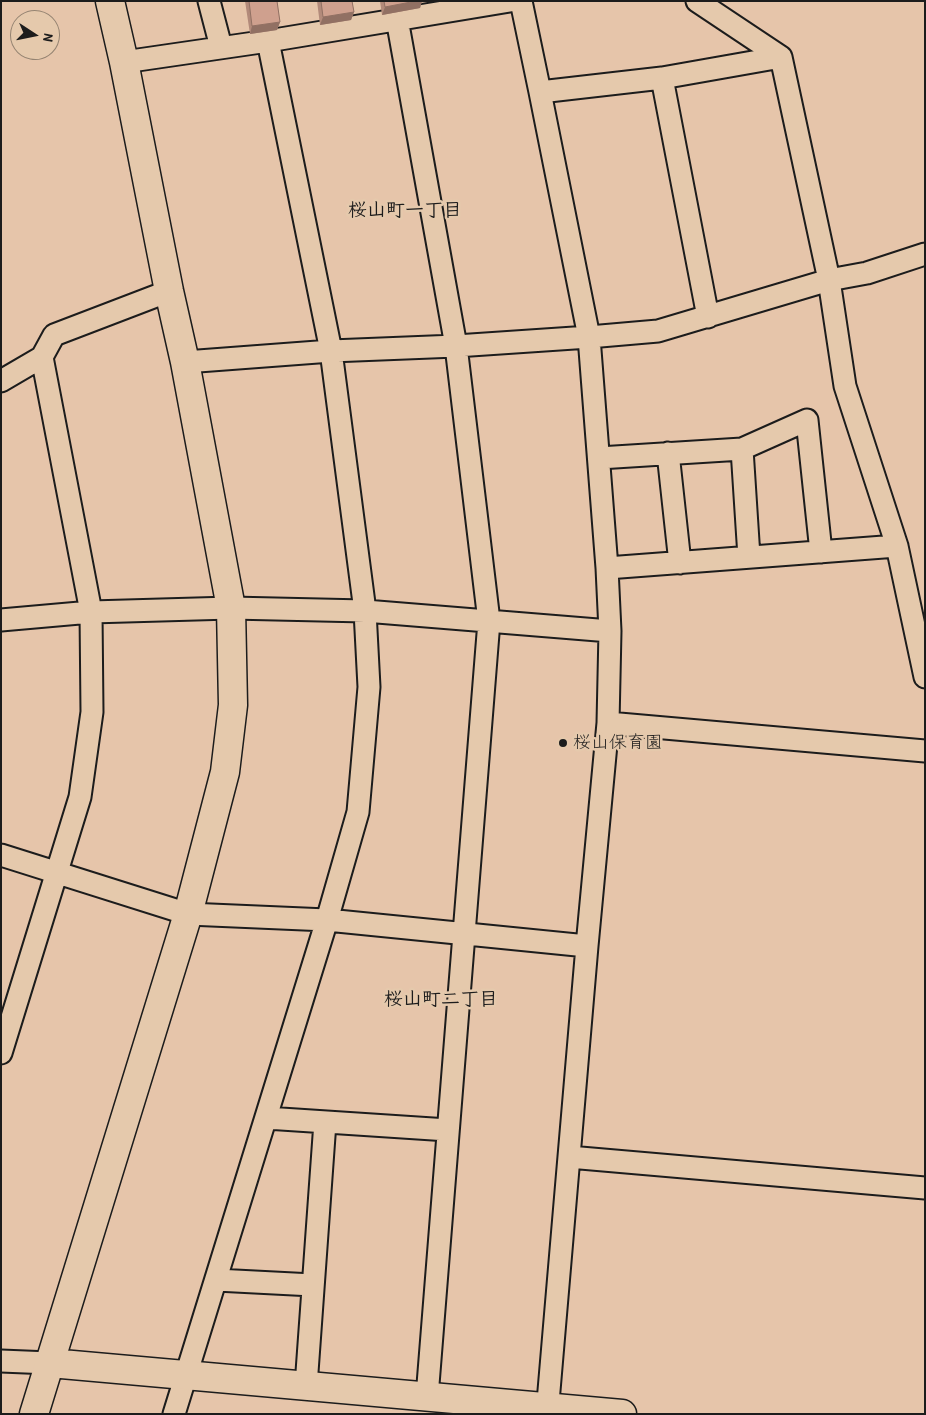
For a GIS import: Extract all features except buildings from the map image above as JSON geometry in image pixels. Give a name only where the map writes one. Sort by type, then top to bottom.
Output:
[{"type":"street","points":[[34,1414],[188,914],[225,772],[233,705],[231,608],[185,362],[110,1]]},
{"type":"street","points":[[209,1],[221,47]]},
{"type":"street","points":[[124,62],[268,41],[510,1]]},
{"type":"street","points":[[520,1],[589,337],[610,631],[608,723],[586,946],[547,1411]]},
{"type":"street","points":[[697,1],[781,57],[829,280],[845,386],[897,546],[925,677]]},
{"type":"street","points":[[397,19],[456,346],[489,621],[428,1397]]},
{"type":"street","points":[[174,1414],[327,920],[358,812],[369,687],[366,611],[331,351],[268,41]]},
{"type":"street","points":[[540,92],[662,78],[781,57]]},
{"type":"street","points":[[662,78],[708,317]]},
{"type":"street","points":[[185,362],[331,351],[456,346],[658,331],[829,280],[867,273],[925,254]]},
{"type":"street","points":[[1,381],[42,357],[54,335],[169,291]]},
{"type":"street","points":[[1,1053],[80,797],[92,712],[91,612],[42,357]]},
{"type":"street","points":[[599,458],[742,449],[807,420],[821,552]]},
{"type":"street","points":[[742,449],[749,557]]},
{"type":"street","points":[[668,453],[680,562]]},
{"type":"street","points":[[607,568],[897,546]]},
{"type":"street","points":[[1,620],[91,612],[231,608],[366,611],[610,631]]},
{"type":"street","points":[[608,723],[925,751]]},
{"type":"street","points":[[1,855],[188,914],[327,920],[586,946]]},
{"type":"street","points":[[266,1118],[448,1130]]},
{"type":"street","points":[[306,1386],[325,1122]]},
{"type":"street","points":[[568,1157],[925,1188]]},
{"type":"street","points":[[216,1280],[313,1285]]},
{"type":"street","points":[[1,1361],[50,1363],[428,1397],[547,1411],[622,1414]]},
{"type":"place","name":"桜山保育園","points":[[563,743]]},
{"type":"district","name":"桜山町一丁目","points":[[405,211]]},
{"type":"district","name":"桜山町二丁目","points":[[441,1000]]}]
